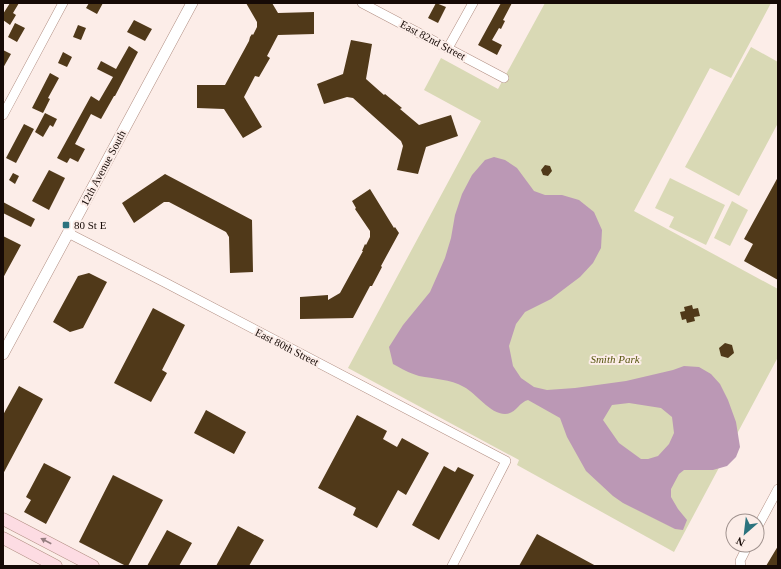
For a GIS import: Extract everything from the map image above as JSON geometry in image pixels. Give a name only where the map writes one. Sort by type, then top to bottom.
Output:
[{"type":"main road","points":[[3,519],[93,566]]},
{"type":"main road","points":[[3,538],[56,566],[64,551]]},
{"type":"street","points":[[3,115],[63,3]]},
{"type":"street","name":"12th Avenue South","points":[[3,354],[192,3]]},
{"type":"street","name":"East 82nd Street","points":[[362,3],[504,78]]},
{"type":"street","points":[[448,48],[473,3]]},
{"type":"street","name":"East 80th Street","points":[[68,233],[506,461],[452,566]]},
{"type":"street","points":[[765,513],[778,489]]},
{"type":"street","points":[[741,566],[740,561],[744,553]]},
{"type":"green space","name":"Smith Park","points":[[545,3],[771,3],[731,78],[710,68],[634,211],[778,289],[778,357],[674,552],[517,465],[519,460],[348,368],[481,121],[424,90],[441,58],[498,89]]},
{"type":"green space","points":[[751,47],[778,62],[778,123],[739,196],[685,167]]},
{"type":"green space","points":[[670,178],[725,205],[706,245],[669,227],[674,217],[655,208]]},
{"type":"green space","points":[[732,201],[748,210],[730,246],[714,238]]},
{"type":"shaded area","points":[[494,157],[505,160],[517,168],[534,191],[545,195],[562,195],[579,200],[594,212],[602,230],[601,248],[593,263],[580,277],[551,299],[525,312],[516,324],[509,346],[513,366],[521,378],[534,387],[547,390],[575,388],[626,381],[684,366],[699,367],[711,374],[720,384],[736,422],[740,447],[736,457],[727,466],[713,470],[684,470],[679,474],[671,489],[671,497],[687,520],[683,530],[675,529],[623,503],[613,496],[586,471],[567,437],[560,418],[528,400],[512,412],[505,414],[499,413],[494,411],[469,390],[459,384],[419,376],[393,364],[389,347],[403,325],[430,292],[445,258],[451,238],[455,215],[462,194],[472,175],[485,160]],"holes":[[[629,403],[661,408],[672,417],[674,433],[669,444],[658,456],[648,459],[641,459],[619,443],[603,420],[612,405]]]},
{"type":"building","points":[[10,3],[19,3],[13,13],[16,15],[10,25],[3,20],[3,14]]},
{"type":"building","points":[[89,3],[103,3],[97,14],[86,8]]},
{"type":"building","points":[[246,3],[272,3],[278,13],[314,12],[314,34],[278,35],[267,56],[270,58],[259,77],[255,76],[244,97],[262,127],[243,138],[224,109],[197,108],[197,85],[225,85],[250,37],[252,34],[253,35],[257,27],[257,22]]},
{"type":"building","points":[[436,3],[446,7],[438,23],[428,18]]},
{"type":"building","points":[[501,3],[512,3],[503,20],[505,21],[501,29],[499,28],[492,40],[502,45],[497,55],[478,45]]},
{"type":"building","points":[[134,20],[152,29],[145,41],[127,32]]},
{"type":"building","points":[[15,23],[25,28],[17,42],[8,37]]},
{"type":"building","points":[[78,25],[86,28],[81,40],[73,37]]},
{"type":"building","points":[[351,40],[372,44],[366,79],[402,108],[400,109],[419,125],[451,115],[458,136],[426,147],[418,174],[397,170],[403,146],[401,141],[353,98],[347,97],[324,104],[317,84],[343,74]]},
{"type":"building","points":[[129,46],[138,52],[101,119],[91,114],[75,144],[85,149],[78,162],[70,158],[67,163],[57,158],[91,96],[99,101],[113,77],[97,69],[101,61],[116,69]]},
{"type":"building","points":[[3,50],[11,54],[3,68]]},
{"type":"building","points":[[63,52],[72,57],[67,67],[58,63]]},
{"type":"building","points":[[50,73],[59,78],[48,98],[50,99],[43,113],[32,108]]},
{"type":"building","points":[[45,113],[57,119],[53,127],[50,125],[43,137],[35,132]]},
{"type":"building","points":[[24,124],[34,129],[16,163],[6,158]]},
{"type":"building","points":[[545,165],[550,166],[552,171],[548,176],[543,175],[541,170]]},
{"type":"building","points":[[49,170],[65,178],[49,210],[32,201]]},
{"type":"building","points":[[13,173],[19,176],[15,184],[9,180]]},
{"type":"building","points":[[165,174],[252,220],[253,272],[230,273],[229,237],[226,232],[169,202],[164,202],[134,223],[122,203]]},
{"type":"building","points":[[778,177],[778,280],[744,261],[753,244],[744,239]]},
{"type":"building","points":[[370,189],[394,228],[395,227],[399,233],[372,286],[370,286],[353,318],[300,319],[300,297],[328,295],[328,300],[340,293],[363,251],[365,244],[366,245],[370,237],[370,231],[355,209],[356,208],[352,201]]},
{"type":"building","points":[[3,202],[35,219],[31,227],[3,213]]},
{"type":"building","points":[[3,236],[21,245],[3,278]]},
{"type":"building","points":[[89,273],[107,282],[83,328],[70,332],[53,322],[78,276]]},
{"type":"building","points":[[692,305],[693,309],[698,308],[700,316],[694,317],[695,321],[687,323],[686,319],[682,320],[680,312],[685,311],[684,307]]},
{"type":"building","points":[[153,308],[185,325],[162,370],[167,373],[151,402],[114,383]]},
{"type":"building","points":[[725,343],[732,345],[734,353],[728,358],[721,356],[719,348]]},
{"type":"building","points":[[19,386],[43,399],[3,474],[3,415]]},
{"type":"building","points":[[206,410],[246,432],[234,454],[194,433]]},
{"type":"building","points":[[357,415],[387,431],[383,439],[397,447],[402,438],[429,453],[406,495],[398,490],[377,528],[353,515],[356,508],[318,488]]},
{"type":"building","points":[[44,463],[71,477],[46,524],[24,512],[31,500],[26,497]]},
{"type":"building","points":[[444,466],[455,472],[458,467],[474,475],[439,540],[412,525]]},
{"type":"building","points":[[113,475],[163,500],[128,566],[79,542]]},
{"type":"building","points":[[238,526],[264,540],[249,566],[216,566]]},
{"type":"building","points":[[167,530],[192,543],[179,566],[147,566]]},
{"type":"building","points":[[537,534],[596,566],[519,566]]},
{"type":"building","points":[[778,546],[778,566],[766,566]]},
{"type":"place","name":"80 St E","points":[[66,225]]}]
